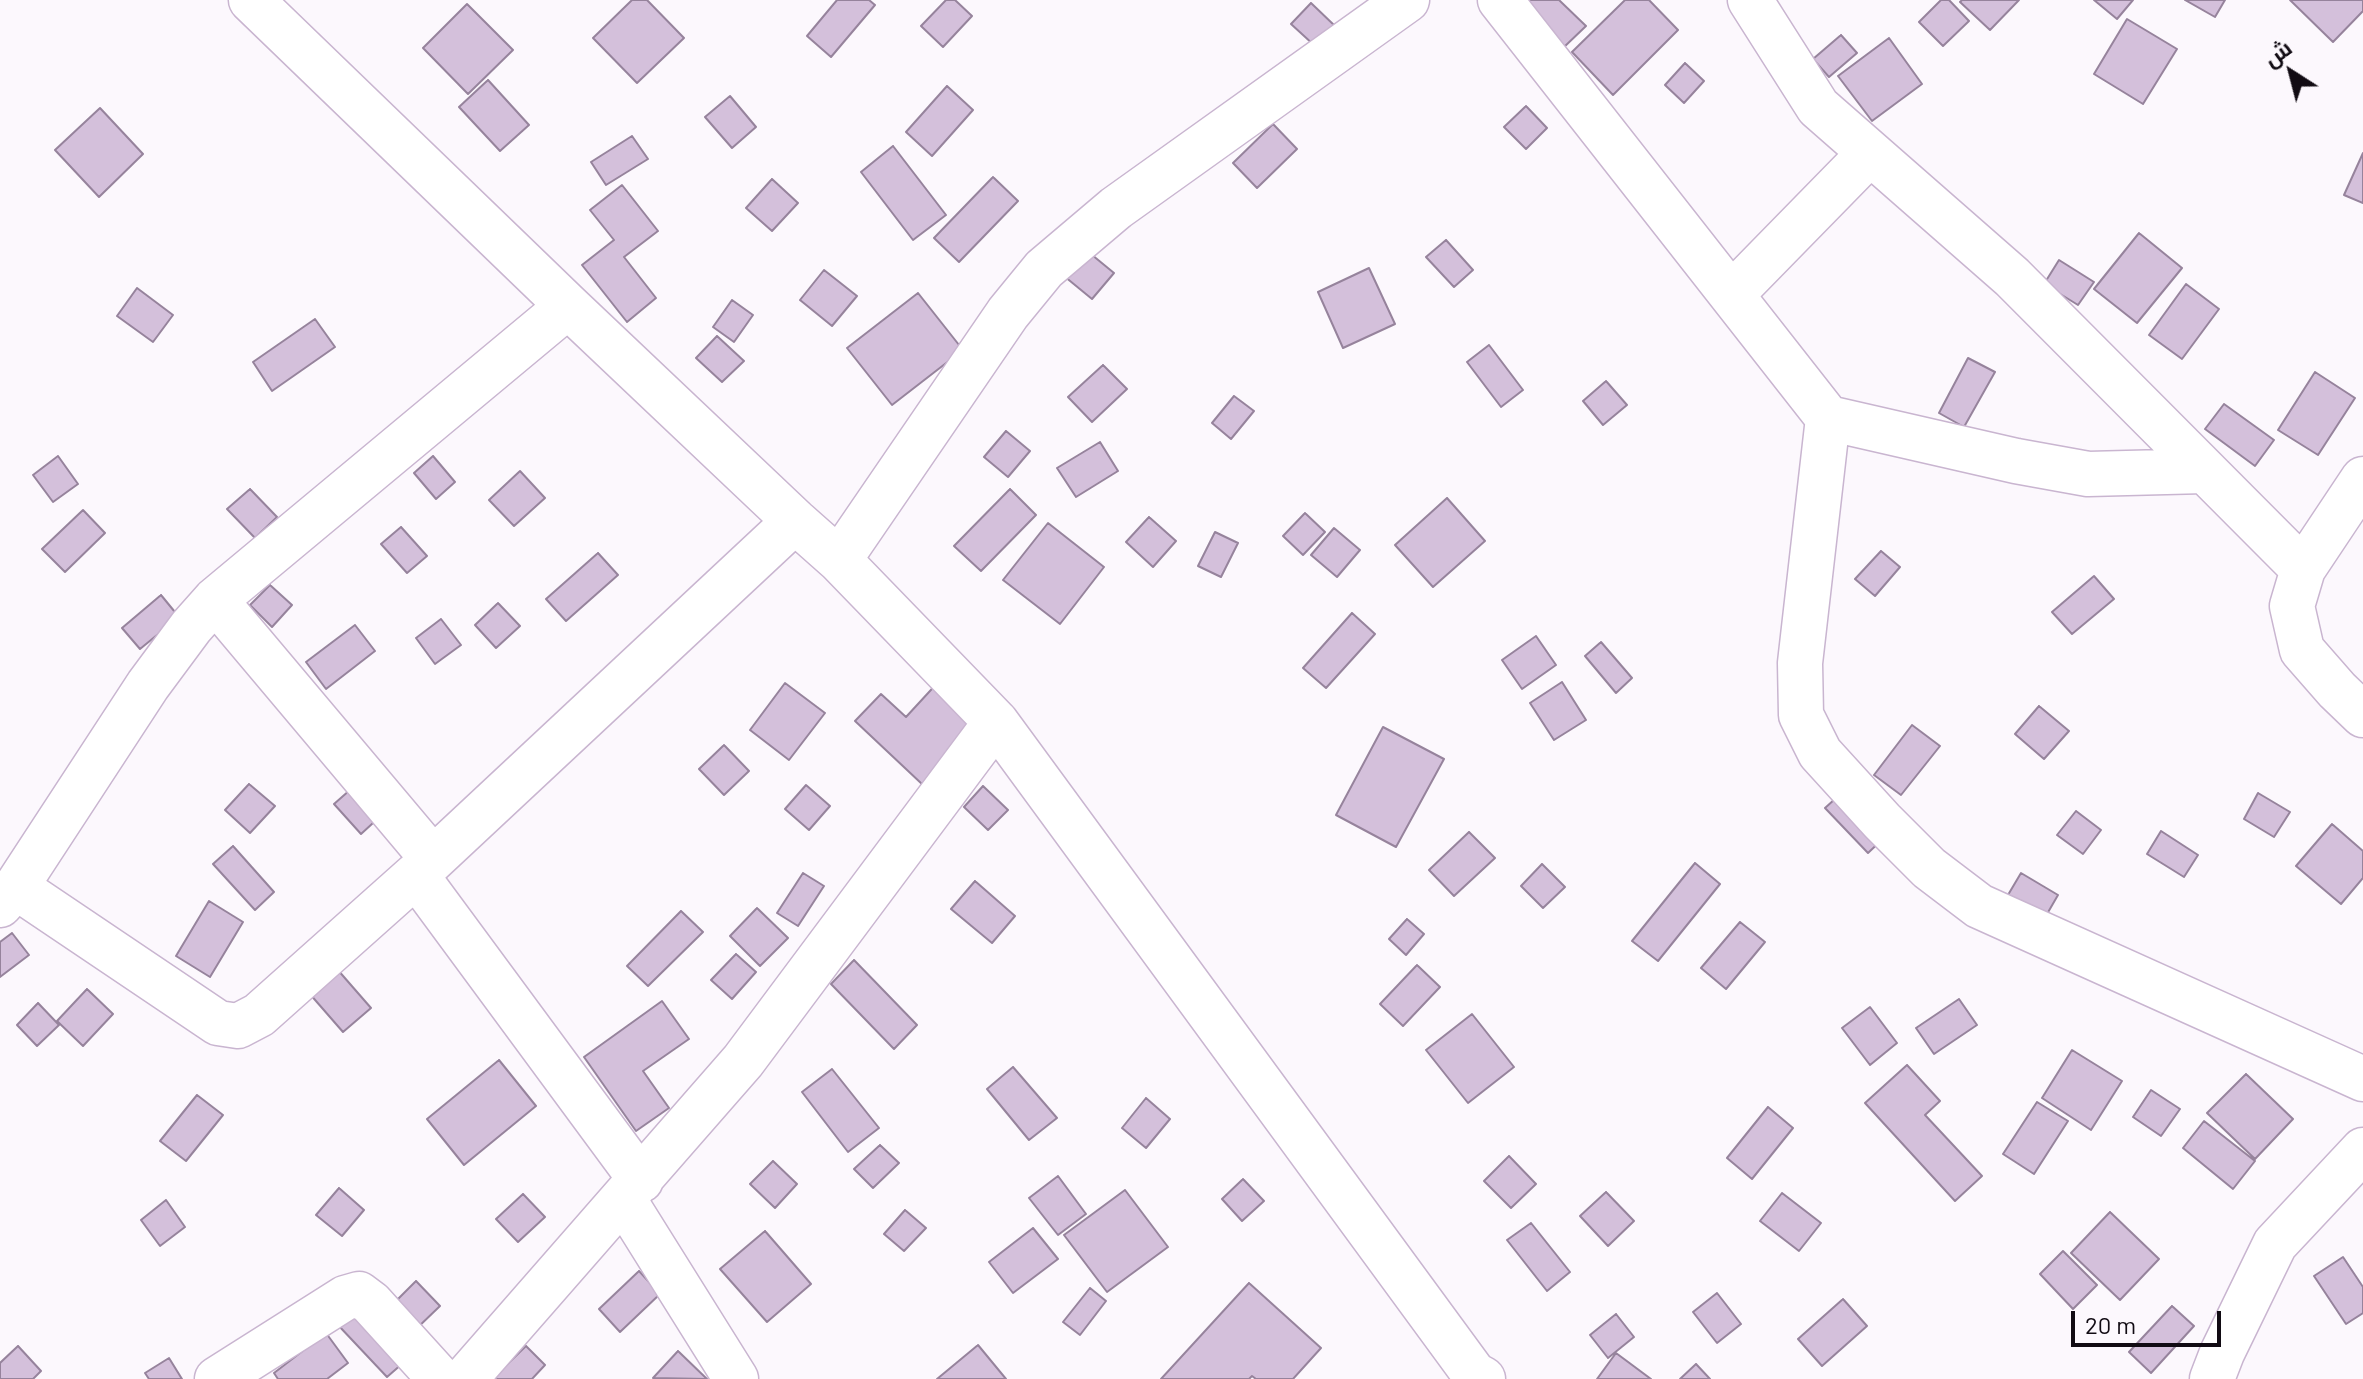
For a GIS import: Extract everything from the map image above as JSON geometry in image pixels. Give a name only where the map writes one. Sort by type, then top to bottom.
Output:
[{"type":"street","points":[[251,0],[568,306],[839,560],[996,722],[1475,1377]]},
{"type":"street","points":[[839,560],[1008,313],[1044,269],[1116,208],[1407,0]]},
{"type":"street","points":[[1500,0],[1828,418],[2016,461],[2088,474],[2205,471]]},
{"type":"street","points":[[1750,0],[1818,107],[2012,277],[2303,569]]},
{"type":"street","points":[[1732,294],[1869,154]]},
{"type":"street","points":[[568,306],[215,600],[148,685],[8,896],[218,1023],[238,1026],[259,1015],[424,867],[795,521]]},
{"type":"street","points":[[1828,418],[1800,663],[1801,715],[1820,753],[1929,868],[1979,906],[2363,1079]]},
{"type":"street","points":[[2363,479],[2303,569],[2292,606],[2302,650],[2363,715]]},
{"type":"street","points":[[215,600],[424,867],[633,1190],[736,1379]]},
{"type":"street","points":[[465,1379],[743,1061],[996,722]]},
{"type":"street","points":[[2212,1379],[2275,1244],[2363,1150]]},
{"type":"street","points":[[217,1379],[345,1298],[359,1294],[371,1303],[440,1379]]},
{"type":"building","points":[[632,0],[647,0],[684,38],[637,83],[593,38]]},
{"type":"building","points":[[837,0],[869,0],[875,5],[831,57],[807,36]]},
{"type":"building","points":[[946,0],[955,0],[972,16],[943,47],[921,26]]},
{"type":"building","points":[[1530,0],[1559,0],[1586,26],[1562,49],[1521,9]]},
{"type":"building","points":[[1625,0],[1649,0],[1678,30],[1613,95],[1572,52]]},
{"type":"building","points":[[1941,0],[1949,0],[1969,21],[1943,46],[1919,22]]},
{"type":"building","points":[[2019,0],[1990,30],[1960,2]]},
{"type":"building","points":[[2094,0],[2133,0],[2117,19]]},
{"type":"building","points":[[2185,0],[2225,0],[2215,17]]},
{"type":"building","points":[[2290,0],[2363,0],[2363,11],[2333,42]]},
{"type":"building","points":[[1311,3],[1335,26],[1315,46],[1291,24]]},
{"type":"building","points":[[467,4],[513,50],[468,94],[423,48]]},
{"type":"building","points":[[2127,19],[2177,49],[2143,104],[2094,74]]},
{"type":"building","points":[[1841,35],[1857,53],[1829,77],[1813,59]]},
{"type":"building","points":[[1889,38],[1922,84],[1872,121],[1838,76]]},
{"type":"building","points":[[1685,63],[1704,81],[1684,103],[1665,85]]},
{"type":"building","points":[[488,80],[529,125],[500,151],[459,107]]},
{"type":"building","points":[[947,86],[973,110],[932,156],[906,132]]},
{"type":"building","points":[[730,96],[756,127],[732,148],[705,117]]},
{"type":"building","points":[[1526,106],[1547,128],[1526,149],[1504,127]]},
{"type":"building","points":[[100,108],[143,154],[99,197],[55,150]]},
{"type":"building","points":[[1273,124],[1297,149],[1257,188],[1233,163]]},
{"type":"building","points":[[632,136],[648,159],[606,185],[591,162]]},
{"type":"building","points":[[893,146],[946,215],[913,240],[861,172]]},
{"type":"building","points":[[2363,153],[2363,203],[2344,195]]},
{"type":"building","points":[[993,177],[1018,201],[959,262],[934,238]]},
{"type":"building","points":[[772,179],[798,203],[772,231],[746,208]]},
{"type":"building","points":[[622,185],[658,231],[624,257],[656,298],[627,322],[582,265],[614,240],[590,210]]},
{"type":"building","points":[[2139,233],[2182,268],[2137,323],[2094,289]]},
{"type":"building","points":[[1446,240],[1473,270],[1454,287],[1426,257]]},
{"type":"building","points":[[1086,250],[1114,273],[1092,299],[1064,276]]},
{"type":"building","points":[[2059,260],[2094,282],[2078,305],[2044,284]]},
{"type":"building","points":[[1369,268],[1395,324],[1343,348],[1318,292]]},
{"type":"building","points":[[824,270],[857,296],[832,326],[800,300]]},
{"type":"building","points":[[2186,284],[2219,309],[2182,359],[2149,335]]},
{"type":"building","points":[[137,288],[173,315],[153,342],[117,316]]},
{"type":"building","points":[[918,293],[963,350],[892,405],[847,348]]},
{"type":"building","points":[[732,300],[753,315],[734,342],[713,327]]},
{"type":"building","points":[[315,319],[335,347],[272,391],[253,362]]},
{"type":"building","points":[[717,336],[744,361],[722,382],[696,358]]},
{"type":"building","points":[[1489,345],[1523,390],[1501,407],[1467,362]]},
{"type":"building","points":[[1968,358],[1995,372],[1964,427],[1939,413]]},
{"type":"building","points":[[1103,365],[1127,389],[1092,422],[1068,397]]},
{"type":"building","points":[[2315,372],[2355,398],[2318,455],[2278,430]]},
{"type":"building","points":[[1606,381],[1627,405],[1603,425],[1583,401]]},
{"type":"building","points":[[1234,396],[1254,411],[1231,439],[1212,423]]},
{"type":"building","points":[[2224,404],[2274,440],[2255,466],[2205,429]]},
{"type":"building","points":[[1006,431],[1030,451],[1008,477],[984,457]]},
{"type":"building","points":[[1100,442],[1118,471],[1076,497],[1057,468]]},
{"type":"building","points":[[58,456],[78,484],[53,502],[33,475]]},
{"type":"building","points":[[433,456],[455,482],[436,499],[414,473]]},
{"type":"building","points":[[520,471],[545,498],[514,526],[489,500]]},
{"type":"building","points":[[250,489],[277,517],[255,538],[227,509]]},
{"type":"building","points":[[1010,489],[1036,515],[981,571],[954,546]]},
{"type":"building","points":[[1447,498],[1485,541],[1433,587],[1395,545]]},
{"type":"building","points":[[83,510],[105,533],[65,572],[42,549]]},
{"type":"building","points":[[1305,513],[1325,532],[1303,555],[1283,536]]},
{"type":"building","points":[[1149,517],[1176,541],[1153,567],[1126,542]]},
{"type":"building","points":[[1048,523],[1104,567],[1060,624],[1003,580]]},
{"type":"building","points":[[401,527],[427,556],[407,573],[381,544]]},
{"type":"building","points":[[1334,528],[1360,550],[1337,577],[1311,555]]},
{"type":"building","points":[[1215,532],[1238,543],[1221,577],[1198,566]]},
{"type":"building","points":[[1881,551],[1900,567],[1875,596],[1855,579]]},
{"type":"building","points":[[598,553],[618,575],[566,621],[546,599]]},
{"type":"building","points":[[2094,576],[2114,599],[2072,634],[2052,612]]},
{"type":"building","points":[[270,585],[292,605],[272,627],[250,605]]},
{"type":"building","points":[[161,595],[179,617],[140,649],[122,628]]},
{"type":"building","points":[[498,603],[520,626],[496,648],[475,625]]},
{"type":"building","points":[[1352,613],[1375,634],[1326,688],[1303,668]]},
{"type":"building","points":[[441,619],[461,645],[435,664],[416,638]]},
{"type":"building","points":[[355,625],[375,651],[326,689],[306,662]]},
{"type":"building","points":[[1536,636],[1556,665],[1522,689],[1502,660]]},
{"type":"building","points":[[1601,642],[1632,678],[1616,693],[1585,656]]},
{"type":"building","points":[[941,679],[984,720],[923,785],[855,721],[881,694],[906,717]]},
{"type":"building","points":[[1562,682],[1586,720],[1554,740],[1530,703]]},
{"type":"building","points":[[785,683],[825,713],[789,760],[750,730]]},
{"type":"building","points":[[2039,706],[2069,731],[2044,759],[2015,734]]},
{"type":"building","points":[[1912,725],[1940,746],[1901,795],[1874,775]]},
{"type":"building","points":[[1383,727],[1444,759],[1396,847],[1336,815]]},
{"type":"building","points":[[724,745],[749,771],[724,795],[699,769]]},
{"type":"building","points":[[359,782],[385,812],[361,834],[334,804]]},
{"type":"building","points":[[249,784],[275,806],[250,833],[225,810]]},
{"type":"building","points":[[806,785],[830,806],[809,830],[785,809]]},
{"type":"building","points":[[983,786],[1008,810],[988,830],[964,807]]},
{"type":"building","points":[[1846,789],[1888,834],[1868,853],[1825,808]]},
{"type":"building","points":[[2258,793],[2290,812],[2274,837],[2244,819]]},
{"type":"building","points":[[2076,811],[2101,830],[2083,854],[2057,835]]},
{"type":"building","points":[[2332,824],[2363,851],[2363,878],[2341,904],[2296,866]]},
{"type":"building","points":[[2161,831],[2198,855],[2184,877],[2147,854]]},
{"type":"building","points":[[1469,832],[1495,858],[1454,896],[1429,870]]},
{"type":"building","points":[[233,846],[274,892],[255,910],[213,864]]},
{"type":"building","points":[[1695,863],[1720,884],[1658,961],[1632,941]]},
{"type":"building","points":[[1542,864],[1565,887],[1543,908],[1521,886]]},
{"type":"building","points":[[803,873],[824,886],[798,926],[777,913]]},
{"type":"building","points":[[2021,873],[2058,895],[2043,921],[2005,900]]},
{"type":"building","points":[[975,881],[1015,916],[992,943],[951,909]]},
{"type":"building","points":[[209,901],[243,922],[210,977],[176,956]]},
{"type":"building","points":[[757,908],[788,938],[760,966],[730,936]]},
{"type":"building","points":[[681,911],[703,932],[648,986],[627,966]]},
{"type":"building","points":[[1407,919],[1424,934],[1406,955],[1389,939]]},
{"type":"building","points":[[1740,922],[1765,942],[1726,989],[1701,968]]},
{"type":"building","points":[[12,933],[29,955],[0,977],[0,942]]},
{"type":"building","points":[[736,954],[756,972],[732,999],[711,980]]},
{"type":"building","points":[[854,960],[917,1025],[894,1049],[831,984]]},
{"type":"building","points":[[1417,965],[1440,987],[1403,1026],[1380,1004]]},
{"type":"building","points":[[337,969],[371,1008],[343,1032],[309,993]]},
{"type":"building","points":[[87,989],[113,1014],[83,1046],[57,1021]]},
{"type":"building","points":[[1959,999],[1977,1025],[1934,1054],[1916,1028]]},
{"type":"building","points":[[662,1001],[689,1039],[643,1071],[669,1108],[636,1131],[584,1057]]},
{"type":"building","points":[[38,1003],[59,1025],[37,1046],[17,1025]]},
{"type":"building","points":[[1870,1007],[1897,1043],[1870,1065],[1842,1028]]},
{"type":"building","points":[[1472,1014],[1514,1067],[1468,1103],[1426,1050]]},
{"type":"building","points":[[2072,1050],[2122,1081],[2091,1130],[2042,1098]]},
{"type":"building","points":[[499,1060],[536,1106],[464,1165],[427,1119]]},
{"type":"building","points":[[1907,1065],[1940,1101],[1925,1115],[1982,1176],[1955,1201],[1865,1103]]},
{"type":"building","points":[[1013,1067],[1057,1118],[1029,1140],[987,1089]]},
{"type":"building","points":[[832,1069],[879,1128],[848,1152],[802,1092]]},
{"type":"building","points":[[2246,1074],[2293,1119],[2255,1159],[2207,1113]]},
{"type":"building","points":[[2151,1090],[2180,1109],[2161,1136],[2133,1117]]},
{"type":"building","points":[[197,1095],[223,1115],[186,1161],[160,1141]]},
{"type":"building","points":[[1146,1098],[1170,1119],[1146,1148],[1122,1128]]},
{"type":"building","points":[[2037,1102],[2068,1121],[2034,1174],[2003,1154]]},
{"type":"building","points":[[1768,1107],[1793,1128],[1752,1179],[1727,1158]]},
{"type":"building","points":[[2204,1121],[2255,1161],[2233,1189],[2183,1148]]},
{"type":"building","points":[[880,1145],[899,1163],[873,1188],[854,1169]]},
{"type":"building","points":[[1509,1156],[1536,1184],[1511,1208],[1484,1181]]},
{"type":"building","points":[[773,1161],[797,1184],[775,1208],[750,1184]]},
{"type":"building","points":[[1058,1176],[1086,1214],[1058,1235],[1029,1198]]},
{"type":"building","points":[[1243,1179],[1264,1201],[1242,1221],[1222,1199]]},
{"type":"building","points":[[339,1188],[364,1210],[342,1236],[316,1215]]},
{"type":"building","points":[[1125,1190],[1168,1247],[1107,1292],[1064,1235]]},
{"type":"building","points":[[1606,1192],[1634,1221],[1608,1246],[1580,1216]]},
{"type":"building","points":[[1782,1193],[1821,1223],[1799,1251],[1760,1221]]},
{"type":"building","points":[[523,1194],[545,1217],[518,1242],[496,1219]]},
{"type":"building","points":[[166,1200],[185,1227],[160,1246],[141,1220]]},
{"type":"building","points":[[905,1210],[926,1228],[904,1251],[884,1234]]},
{"type":"building","points":[[2110,1212],[2159,1259],[2120,1300],[2071,1253]]},
{"type":"building","points":[[1531,1223],[1570,1272],[1547,1291],[1507,1240]]},
{"type":"building","points":[[1033,1228],[1058,1259],[1013,1293],[989,1262]]},
{"type":"building","points":[[765,1231],[811,1284],[767,1322],[720,1269]]},
{"type":"building","points":[[2063,1251],[2097,1285],[2073,1309],[2040,1274]]},
{"type":"building","points":[[2343,1257],[2363,1287],[2363,1313],[2346,1324],[2314,1276]]},
{"type":"building","points":[[639,1271],[660,1294],[620,1332],[599,1309]]},
{"type":"building","points":[[416,1281],[440,1306],[414,1331],[390,1307]]},
{"type":"building","points":[[1249,1283],[1321,1348],[1293,1379],[1256,1379],[1252,1376],[1249,1379],[1161,1379]]},
{"type":"building","points":[[1090,1288],[1106,1301],[1080,1335],[1063,1322]]},
{"type":"building","points":[[1717,1293],[1741,1324],[1717,1343],[1693,1312]]},
{"type":"building","points":[[1843,1299],[1867,1326],[1822,1366],[1798,1339]]},
{"type":"building","points":[[361,1303],[411,1356],[387,1377],[338,1325]]},
{"type":"building","points":[[2172,1306],[2194,1326],[2151,1373],[2129,1352]]},
{"type":"building","points":[[1616,1314],[1634,1337],[1608,1358],[1590,1335]]},
{"type":"building","points":[[326,1333],[348,1363],[327,1379],[278,1379],[274,1373]]},
{"type":"building","points":[[978,1345],[1006,1379],[937,1379]]},
{"type":"building","points":[[18,1346],[41,1371],[33,1379],[0,1379],[0,1363]]},
{"type":"building","points":[[526,1346],[545,1365],[532,1379],[492,1379]]},
{"type":"building","points":[[678,1351],[707,1379],[653,1378]]},
{"type":"building","points":[[1616,1353],[1651,1379],[1597,1379]]},
{"type":"building","points":[[169,1358],[182,1379],[149,1379],[145,1373]]},
{"type":"building","points":[[1696,1364],[1710,1379],[1680,1379]]}]
